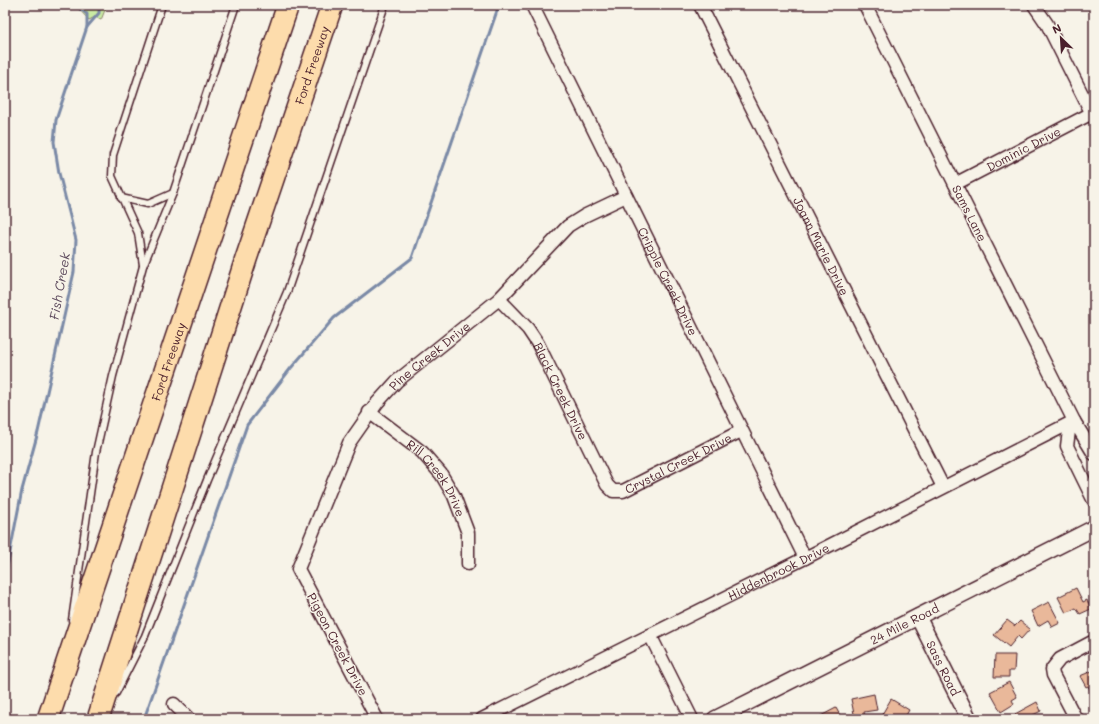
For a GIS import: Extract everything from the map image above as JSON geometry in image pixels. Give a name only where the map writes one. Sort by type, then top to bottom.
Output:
[{"type":"highway","name":"Ford Freeway","points":[[48,719],[288,5]]},
{"type":"highway","name":"Ford Freeway","points":[[104,712],[246,259],[332,5]]},
{"type":"street","name":"Cripple Creek Drive","points":[[532,5],[805,558]]},
{"type":"street","name":"Joann Marie Drive","points":[[700,5],[943,487]]},
{"type":"street","name":"Sams Lane","points":[[865,5],[1074,421],[1094,454]]},
{"type":"street","points":[[1034,5],[1047,24],[1093,116]]},
{"type":"street","name":"Dominic Drive","points":[[955,184],[1093,116]]},
{"type":"street","name":"Pine Creek Drive","points":[[298,569],[349,443],[370,412],[397,381],[499,299],[568,226],[584,216],[626,196]]},
{"type":"street","name":"Black Creek Drive","points":[[499,299],[528,329],[538,344],[551,366],[607,485],[613,491]]},
{"type":"street","name":"Rill Creek Drive","points":[[370,412],[422,452],[441,474],[454,496],[468,533],[468,564]]},
{"type":"street","name":"Hiddenbrook Drive","points":[[482,719],[805,558],[1074,421]]},
{"type":"street","points":[[1074,421],[1069,431],[1067,446],[1094,501]]},
{"type":"street","name":"Crystal Creek Drive","points":[[613,491],[623,491],[741,431]]},
{"type":"street","name":"24 Mile Road","points":[[715,719],[1094,528]]},
{"type":"street","name":"Pigeon Creek Drive","points":[[298,569],[377,719]]},
{"type":"street","name":"Sass Road","points":[[918,617],[969,719]]},
{"type":"street","points":[[650,635],[692,719]]},
{"type":"street","points":[[1076,719],[1053,675],[1053,666],[1063,657],[1094,641]]},
{"type":"street","points":[[174,704],[189,719]]},
{"type":"lane","points":[[144,266],[138,233],[112,176],[113,155],[162,5]]},
{"type":"lane","points":[[71,626],[96,452],[113,376],[144,266],[173,193],[236,5]]},
{"type":"lane","points":[[114,698],[145,636],[207,480],[287,292],[385,5]]},
{"type":"lane","points":[[121,198],[148,204],[173,193]]},
{"type":"lane","points":[[64,674],[70,634]]},
{"type":"lane","points":[[103,719],[104,712]]},
{"type":"green space","points":[[75,5],[107,5],[101,20],[95,17],[89,20]]},
{"type":"building","points":[[1076,588],[1083,602],[1087,600],[1091,609],[1080,614],[1076,608],[1066,613],[1058,597]]},
{"type":"building","points":[[1049,602],[1060,623],[1052,627],[1048,620],[1038,626],[1031,611]]},
{"type":"building","points":[[1007,620],[1015,626],[1020,621],[1030,629],[1021,639],[1018,636],[1009,647],[994,635]]},
{"type":"building","points":[[995,655],[1015,655],[1014,671],[1009,671],[1009,677],[994,677]]},
{"type":"building","points":[[1092,671],[1094,675],[1093,695],[1088,686],[1086,687],[1080,676]]},
{"type":"building","points":[[1009,682],[1017,697],[1012,700],[1014,704],[1001,712],[990,692]]},
{"type":"building","points":[[874,694],[877,710],[864,712],[865,719],[855,719],[851,699]]},
{"type":"building","points":[[891,699],[909,710],[904,719],[885,719],[881,716]]},
{"type":"building","points":[[1037,702],[1041,711],[1033,715],[1035,719],[1018,719],[1015,714]]},
{"type":"building","points":[[836,708],[842,719],[817,719],[817,718]]},
{"type":"waterway","name":"Fish Creek","points":[[5,578],[22,490],[38,432],[74,272],[76,240],[59,173],[54,142],[56,120],[87,27],[87,14],[75,5]]},
{"type":"waterway","points":[[87,27],[99,13],[99,5]]},
{"type":"waterway","points":[[144,719],[247,425],[291,368],[334,318],[412,258],[499,5]]}]
